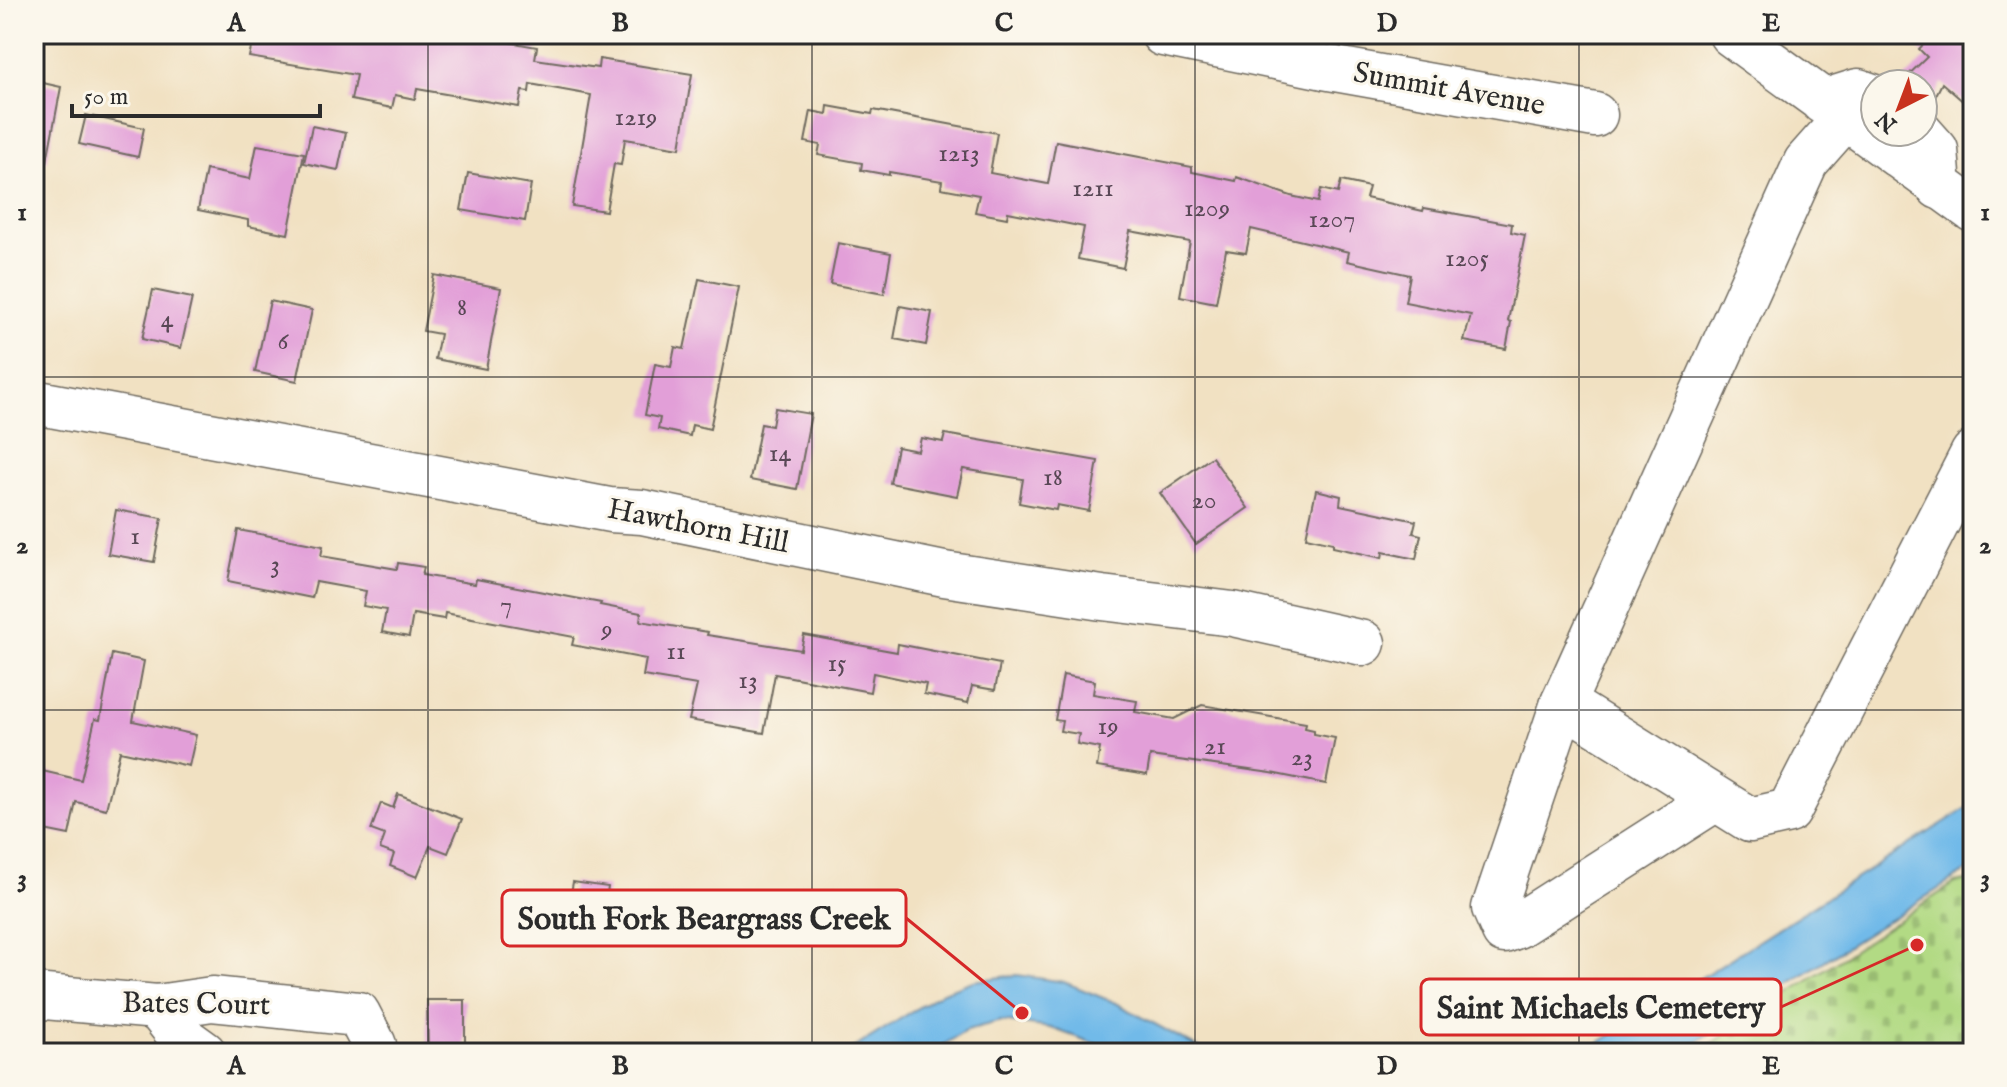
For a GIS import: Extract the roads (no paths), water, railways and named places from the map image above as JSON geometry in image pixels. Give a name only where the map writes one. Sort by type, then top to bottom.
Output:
[{"type":"street","name":"Summit Avenue","points":[[1163,34],[1324,67],[1595,115]]},
{"type":"street","points":[[1731,34],[1847,106],[1956,198]]},
{"type":"street","points":[[1714,800],[1517,926],[1504,931],[1494,908],[1563,703],[1806,162],[1847,106]]},
{"type":"street","points":[[1934,148],[1956,198]]},
{"type":"street","name":"Hawthorn Hill","points":[[34,402],[610,510],[642,512],[944,574],[1233,614],[1363,643]]},
{"type":"street","points":[[1563,703],[1750,820],[1789,811],[1973,453]]},
{"type":"street","name":"Bates Court","points":[[34,996],[157,1007],[212,999],[365,1034]]},
{"type":"street","points":[[157,1007],[179,1035],[204,1053]]},
{"type":"water","points":[[1973,804],[1973,867],[1679,1053],[1583,1053]]},
{"type":"water","points":[[1017,975],[1064,982],[1118,1004],[1208,1053],[1114,1053],[1051,1028],[1001,1021],[967,1030],[931,1053],[846,1053],[943,992],[973,981]]},
{"type":"place","name":"Saint Michaels Cemetery","points":[[1917,945]]},
{"type":"place","name":"South Fork Beargrass Creek","points":[[1022,1013]]}]
